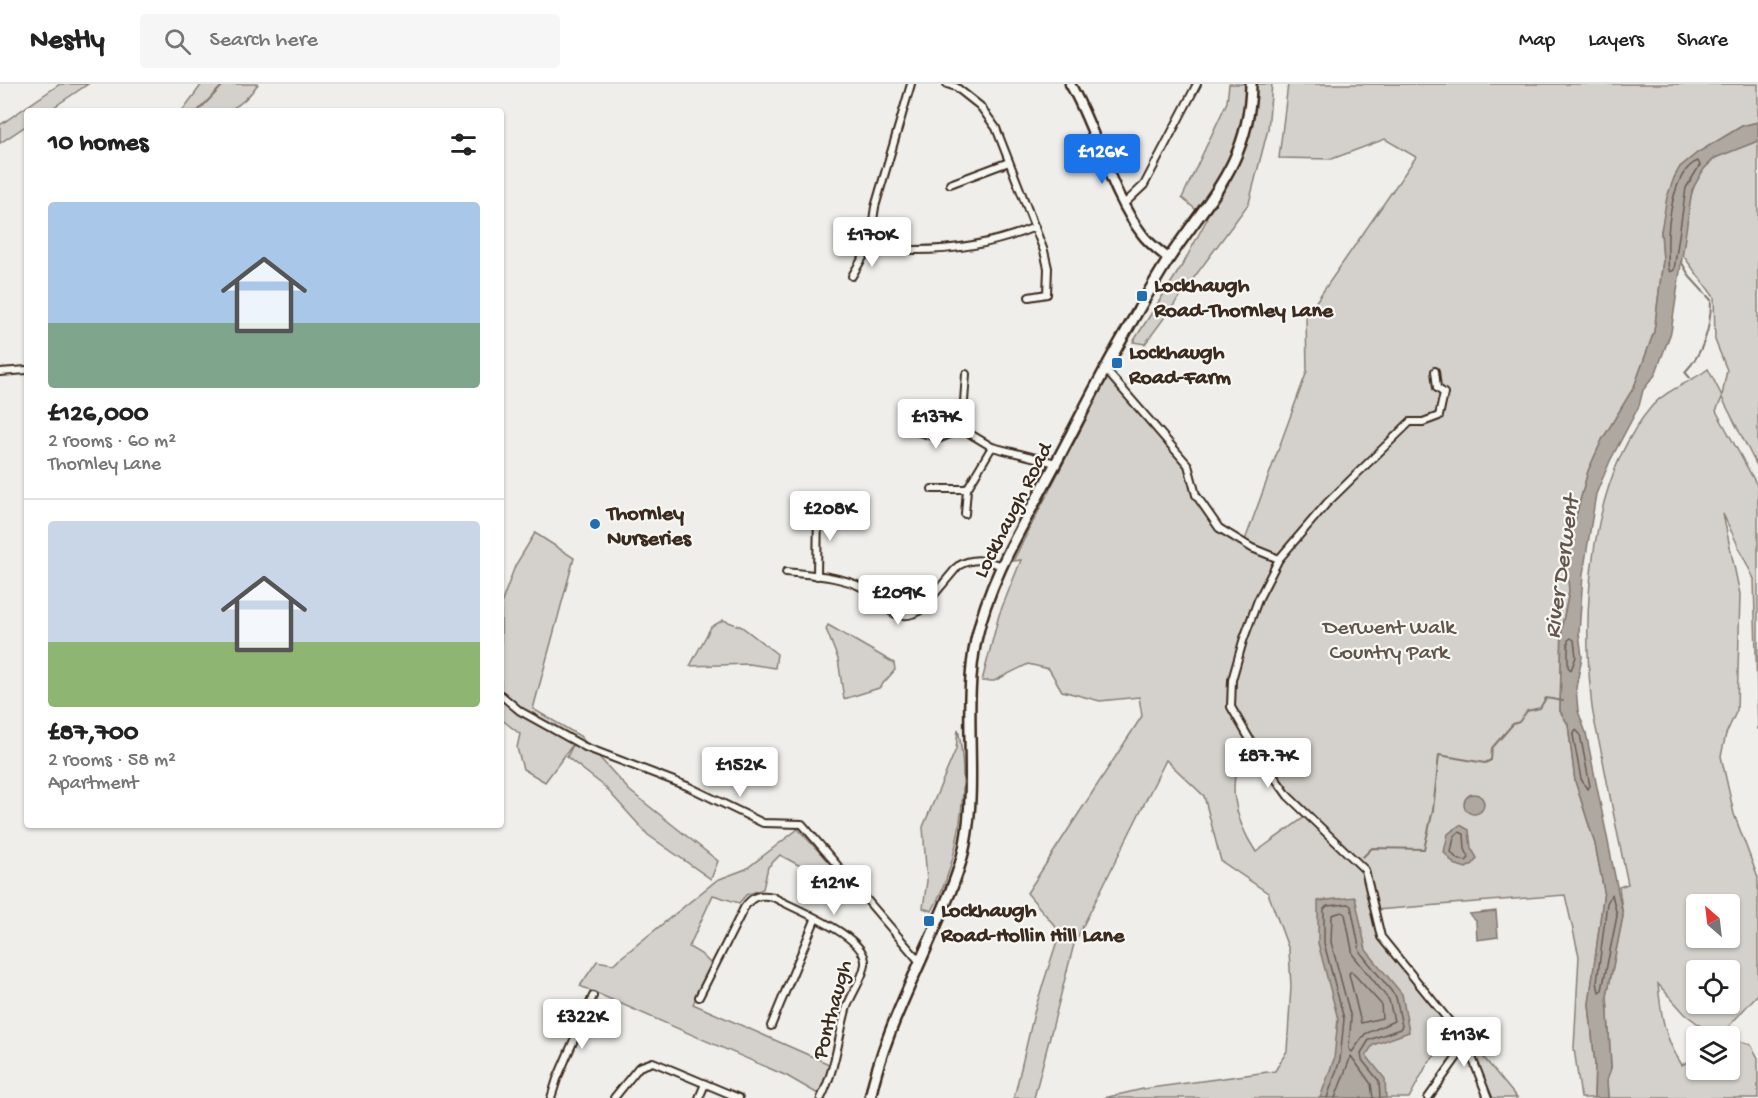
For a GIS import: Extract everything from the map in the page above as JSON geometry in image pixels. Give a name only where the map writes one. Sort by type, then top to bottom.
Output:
[{"type":"main road","name":"Lockhaugh Road","points":[[870,1098],[876,1068],[893,1022],[949,896],[965,845],[970,776],[969,691],[976,641],[986,603],[1002,566],[1105,369],[1169,259],[1206,209],[1236,162],[1251,113],[1251,84]]},
{"type":"street","points":[[852,276],[869,247],[875,207],[910,84]]},
{"type":"street","points":[[947,84],[956,87],[988,116],[1035,227],[1048,268],[1047,294],[1029,297]]},
{"type":"street","points":[[1070,84],[1124,204],[1144,237],[1169,259]]},
{"type":"street","points":[[1124,204],[1144,185],[1197,84]]},
{"type":"street","points":[[950,184],[1009,162]]},
{"type":"street","points":[[869,247],[907,252],[981,244],[1009,238],[1035,227]]},
{"type":"street","points":[[1105,369],[1188,465],[1196,495],[1220,528],[1252,548],[1276,557]]},
{"type":"street","points":[[0,372],[24,370]]},
{"type":"street","points":[[1436,371],[1437,388],[1444,393],[1439,416],[1423,422],[1410,422],[1327,503],[1276,557],[1243,641],[1232,680],[1231,707],[1260,757],[1288,796],[1365,870],[1381,936],[1467,1043],[1488,1098]]},
{"type":"street","points":[[962,429],[966,374]]},
{"type":"street","points":[[908,429],[940,438],[962,429]]},
{"type":"street","points":[[962,429],[992,447],[1056,463]]},
{"type":"street","points":[[965,514],[967,489],[992,447]]},
{"type":"street","points":[[932,489],[967,489]]},
{"type":"street","points":[[817,576],[818,508]]},
{"type":"street","points":[[786,572],[854,584],[895,614],[910,615],[922,609],[958,566],[976,560],[1002,566]]},
{"type":"street","points":[[504,698],[520,711],[585,747],[687,786],[763,823],[802,824],[920,962]]},
{"type":"street","name":"Ponthaugh","points":[[699,997],[750,899],[761,895],[772,897],[838,930],[858,944],[865,958],[865,966],[845,1015],[834,1067],[821,1098]]},
{"type":"street","points":[[771,1026],[815,920]]},
{"type":"street","points":[[551,1098],[557,1078],[593,996]]},
{"type":"street","points":[[1428,1098],[1467,1043]]},
{"type":"street","points":[[614,1098],[639,1067],[653,1062],[739,1098]]},
{"type":"street","points":[[699,1098],[705,1084]]},
{"type":"green space","points":[[60,84],[88,84],[52,108],[25,108]]},
{"type":"green space","points":[[202,84],[258,84],[241,103],[233,108],[184,108]]},
{"type":"green space","points":[[1229,84],[1272,84],[1268,129],[1249,203],[1145,344],[1133,342],[1183,264],[1207,219],[1182,198],[1227,102]]},
{"type":"green space","name":"Derwent Walk Country Park","points":[[1288,84],[1758,84],[1758,122],[1742,126],[1697,153],[1680,167],[1674,178],[1661,231],[1663,260],[1654,332],[1634,387],[1602,440],[1588,471],[1567,559],[1569,592],[1562,626],[1560,711],[1568,724],[1575,781],[1595,844],[1604,891],[1589,1004],[1595,1064],[1594,1098],[1581,1098],[1574,1048],[1579,956],[1565,895],[1376,910],[1381,937],[1458,1031],[1428,1063],[1409,1098],[1104,1098],[1143,1089],[1275,1071],[1287,1051],[1291,987],[1289,950],[1268,893],[1221,861],[1204,796],[1166,760],[1074,944],[1034,1098],[1014,1098],[1035,1009],[1060,932],[1027,893],[1142,716],[1139,697],[1100,701],[1062,691],[1049,669],[1028,664],[994,681],[982,681],[999,615],[1021,560],[1013,561],[1109,374],[1188,465],[1196,495],[1219,528],[1244,543],[1307,371],[1306,316],[1416,157],[1385,139],[1332,159],[1279,158]],"holes":[[[1253,746],[1306,816],[1256,852],[1242,827],[1234,783],[1243,757]]]},
{"type":"green space","points":[[24,109],[24,127],[0,143],[0,125]]},
{"type":"green space","points":[[1758,141],[1758,468],[1722,398],[1716,411],[1758,487],[1758,730],[1754,579],[1723,514],[1740,594],[1737,710],[1726,734],[1721,756],[1734,814],[1758,878],[1758,994],[1740,1014],[1740,960],[1686,960],[1686,1014],[1740,1014],[1729,1026],[1701,1026],[1685,1014],[1658,984],[1664,1026],[1676,1055],[1682,1065],[1686,1063],[1686,1080],[1740,1080],[1740,1041],[1751,1045],[1758,1058],[1758,1098],[1608,1098],[1607,1080],[1611,1068],[1607,996],[1623,916],[1619,887],[1628,884],[1592,704],[1588,662],[1588,624],[1595,545],[1603,506],[1615,469],[1631,435],[1652,406],[1665,395],[1708,369],[1722,396],[1727,370],[1715,340],[1714,297],[1682,254],[1694,187],[1707,165],[1718,156]]},
{"type":"green space","points":[[535,533],[574,558],[533,709],[580,736],[630,791],[718,861],[711,879],[648,835],[604,786],[567,757],[574,743],[545,782],[523,769],[517,748],[520,734],[504,721],[504,596],[515,566]]},
{"type":"green space","points":[[723,620],[742,627],[777,654],[775,668],[749,664],[690,666],[711,627]]},
{"type":"green space","points":[[828,625],[894,663],[895,670],[879,688],[844,699],[838,659],[826,629]]},
{"type":"green space","points":[[958,729],[963,774],[960,822],[950,869],[932,911],[923,908],[927,881],[923,827],[956,749]]},
{"type":"green space","points":[[798,829],[835,869],[828,881],[780,855],[768,867],[763,889],[746,895],[739,903],[713,895],[689,947],[711,964],[693,1004],[829,1064],[826,1080],[818,1094],[787,1076],[580,986],[597,961],[613,964],[717,880],[746,869]]},
{"type":"green space","points":[[1467,1042],[1471,1042],[1517,1098],[1490,1098]]},
{"type":"water","points":[[1758,122],[1758,141],[1715,158],[1704,169],[1692,190],[1671,332],[1655,375],[1643,390],[1639,406],[1610,461],[1596,494],[1583,574],[1579,633],[1582,657],[1576,688],[1578,711],[1586,733],[1623,916],[1607,996],[1611,1068],[1607,1080],[1608,1098],[1594,1098],[1595,1064],[1589,1004],[1604,891],[1595,844],[1575,781],[1568,724],[1560,711],[1562,626],[1569,592],[1567,559],[1588,471],[1602,440],[1634,387],[1654,332],[1663,260],[1661,231],[1667,197],[1674,178],[1680,167],[1697,153],[1742,126]]},
{"type":"water","points":[[1474,794],[1481,797],[1484,804],[1481,811],[1474,814],[1467,811],[1464,804],[1467,797]]},
{"type":"water","points":[[1460,825],[1469,830],[1471,848],[1477,858],[1466,868],[1454,864],[1444,852],[1448,834]]},
{"type":"water","points":[[1355,897],[1366,950],[1402,994],[1409,1032],[1373,1045],[1366,1055],[1385,1079],[1386,1098],[1320,1098],[1334,1059],[1338,1019],[1318,943],[1318,901]]},
{"type":"water","points":[[1496,911],[1498,937],[1477,940],[1476,921],[1469,914]]},
{"type":"waterway","points":[[201,108],[224,84]]},
{"type":"waterway","points":[[1681,261],[1690,277],[1711,300],[1710,320],[1702,348],[1685,372],[1690,378]]},
{"type":"waterway","points":[[1363,857],[1372,848],[1424,849],[1433,810],[1439,755],[1485,763],[1491,760],[1492,748],[1527,711],[1540,708],[1546,698],[1563,701]]},
{"type":"place","name":"Lockhaugh Road-Thornley Lane","points":[[1142,296]]},
{"type":"place","name":"Lockhaugh Road-Farm","points":[[1117,363]]},
{"type":"place","name":"Thornley Nurseries","points":[[595,524]]},
{"type":"place","name":"Lockhaugh Road-Hollin Hill Lane","points":[[929,921]]},
{"type":"water label","name":"River Derwent","points":[[1560,567]]}]
